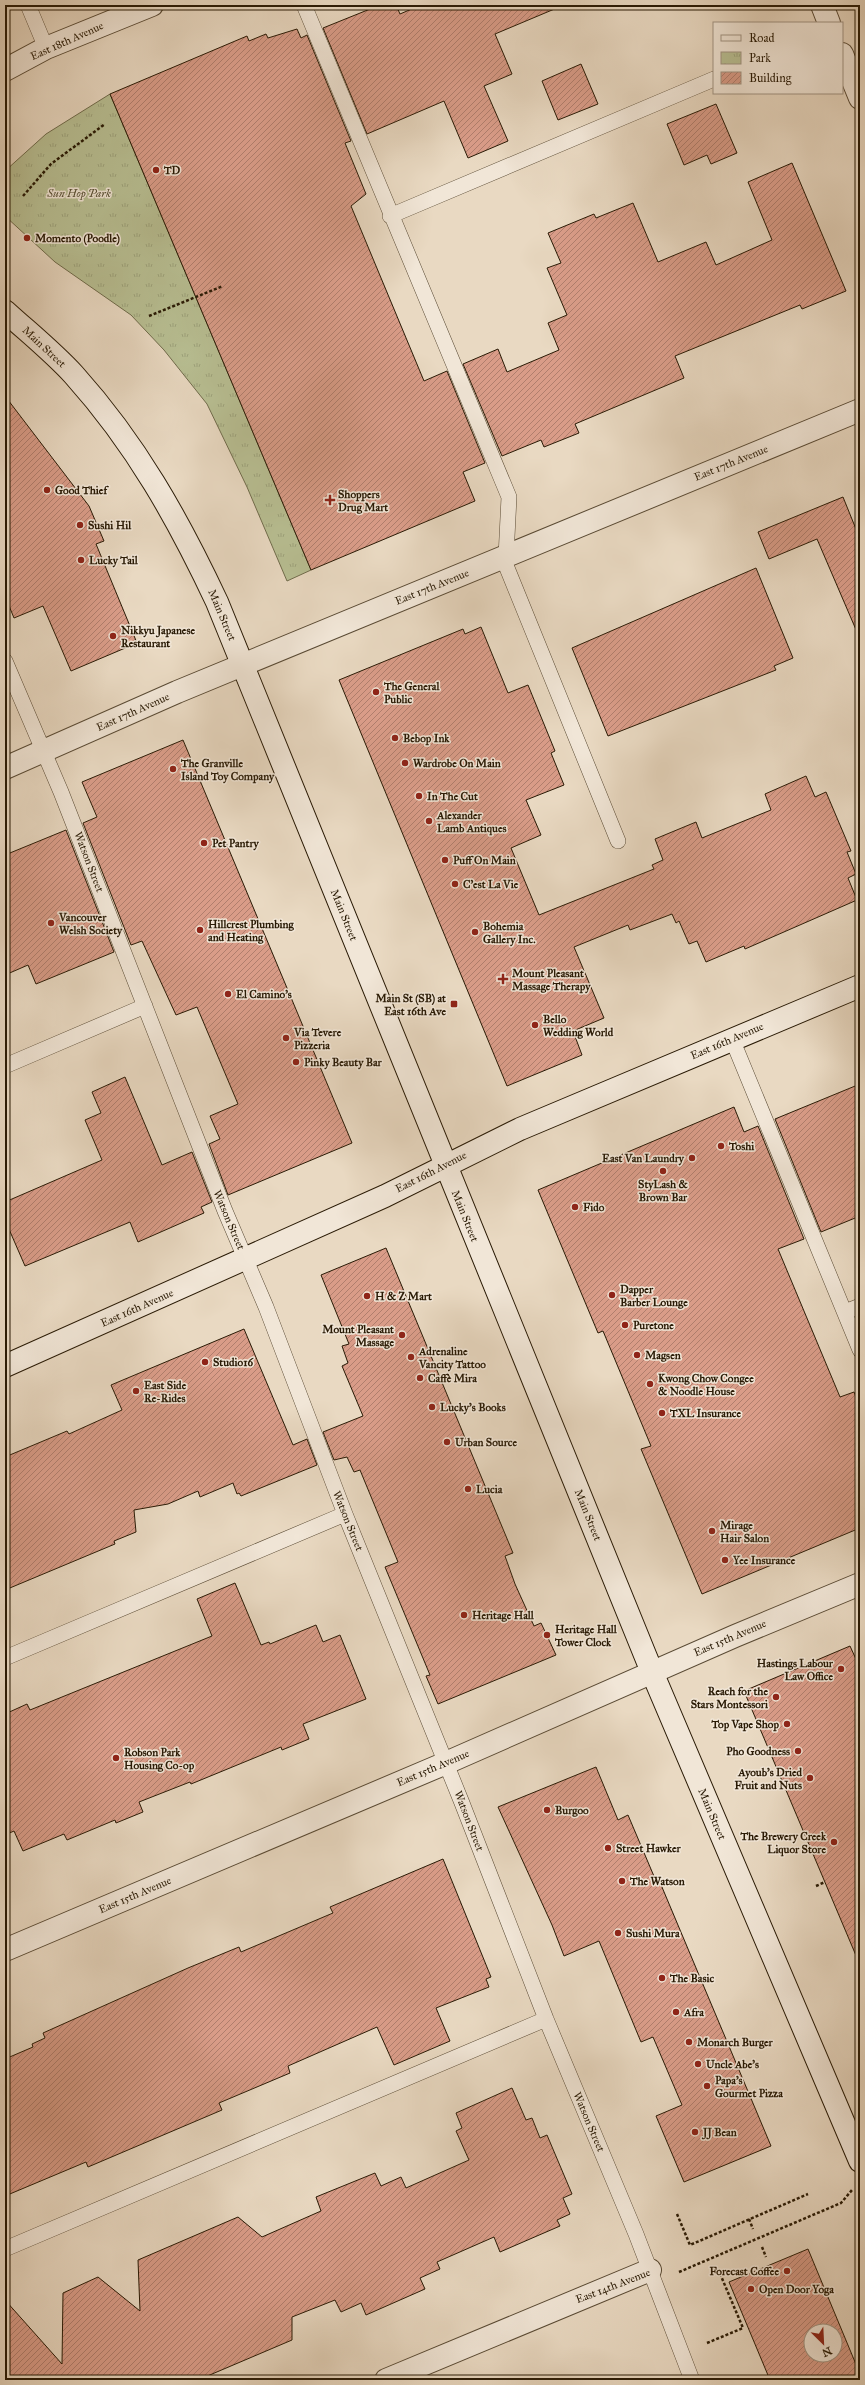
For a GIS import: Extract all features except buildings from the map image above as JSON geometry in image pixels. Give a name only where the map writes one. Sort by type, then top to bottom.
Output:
[{"type":"street","name":"East 18th Avenue","points":[[5,70],[46,48],[152,5]]},
{"type":"street","points":[[822,5],[829,22]]},
{"type":"street","points":[[843,56],[860,98]]},
{"type":"street","name":"Main Street","points":[[5,311],[73,374],[121,433],[151,476],[190,546],[243,666],[444,1165],[652,1672],[860,2162]]},
{"type":"street","name":"East 17th Avenue","points":[[5,768],[243,666],[860,410]]},
{"type":"street","name":"East 16th Avenue","points":[[5,1366],[385,1196],[444,1165],[520,1129],[860,986]]},
{"type":"street","name":"East 15th Avenue","points":[[5,1950],[446,1763],[652,1672],[860,1584]]},
{"type":"street","name":"East 14th Avenue","points":[[386,2380],[650,2270]]},
{"type":"lane","points":[[28,5],[46,48]]},
{"type":"lane","points":[[304,5],[390,216],[509,497],[504,557],[618,841]]},
{"type":"lane","points":[[390,216],[713,79]]},
{"type":"lane","name":"Watson Street","points":[[5,661],[43,751],[145,1006],[246,1259],[345,1514],[446,1763],[546,2019],[650,2270],[692,2380]]},
{"type":"lane","points":[[5,1066],[145,1006]]},
{"type":"lane","points":[[732,1039],[860,1350]]},
{"type":"lane","points":[[845,1312],[860,1306]]},
{"type":"lane","points":[[5,1658],[345,1514]]},
{"type":"lane","points":[[5,2249],[546,2019]]},
{"type":"path","points":[[23,196],[51,164],[105,124]]},
{"type":"path","points":[[149,316],[223,286]]},
{"type":"path","points":[[816,1886],[825,1882]]},
{"type":"path","points":[[677,2214],[690,2245],[808,2194]]},
{"type":"path","name":"East 14th Avenue","points":[[650,2270],[679,2272],[841,2203]]},
{"type":"path","points":[[749,2219],[753,2228]]},
{"type":"path","points":[[762,2247],[766,2257]]},
{"type":"path","points":[[682,2354],[743,2328],[721,2276]]},
{"type":"green space","name":"Sun Hop Park","points":[[110,94],[311,570],[287,581],[247,487],[207,404],[164,350],[131,315],[55,262],[5,216],[5,171],[46,134]]},
{"type":"place","name":"TD","points":[[156,170]]},
{"type":"place","name":"Momento (Poodle)","points":[[27,238]]},
{"type":"place","name":"Good Thief","points":[[47,490]]},
{"type":"place","name":"Shoppers Drug Mart","points":[[330,500]]},
{"type":"place","name":"Sushi Hil","points":[[80,525]]},
{"type":"place","name":"Lucky Tail","points":[[81,560]]},
{"type":"place","name":"Nikkyu Japanese Restaurant","points":[[113,636]]},
{"type":"place","name":"The General Public","points":[[376,692]]},
{"type":"place","name":"Bebop Ink","points":[[395,738]]},
{"type":"place","name":"Wardrobe On Main","points":[[405,763]]},
{"type":"place","name":"The Granville Island Toy Company","points":[[173,769]]},
{"type":"place","name":"In The Cut","points":[[419,796]]},
{"type":"place","name":"Alexander Lamb Antiques","points":[[429,821]]},
{"type":"place","name":"Pet Pantry","points":[[204,843]]},
{"type":"place","name":"Puff On Main","points":[[445,860]]},
{"type":"place","name":"C'est La Vie","points":[[455,884]]},
{"type":"place","name":"Vancouver Welsh Society","points":[[51,923]]},
{"type":"place","name":"Hillcrest Plumbing and Heating","points":[[200,930]]},
{"type":"place","name":"Bohemia Gallery Inc.","points":[[475,932]]},
{"type":"place","name":"Mount Pleasant Massage Therapy","points":[[503,979]]},
{"type":"place","name":"El Camino's","points":[[228,994]]},
{"type":"place","name":"Main St (SB) at East 16th Ave","points":[[454,1004]]},
{"type":"place","name":"Bello Wedding World","points":[[535,1025]]},
{"type":"place","name":"Via Tevere Pizzeria","points":[[286,1038]]},
{"type":"place","name":"Pinky Beauty Bar","points":[[296,1062]]},
{"type":"place","name":"Toshi","points":[[721,1146]]},
{"type":"place","name":"East Van Laundry","points":[[692,1158]]},
{"type":"place","name":"StyLash & Brown Bar","points":[[663,1171]]},
{"type":"place","name":"Fido","points":[[575,1207]]},
{"type":"place","name":"Dapper Barber Lounge","points":[[612,1295]]},
{"type":"place","name":"H & Z Mart","points":[[367,1296]]},
{"type":"place","name":"Puretone","points":[[625,1325]]},
{"type":"place","name":"Mount Pleasant Massage","points":[[402,1335]]},
{"type":"place","name":"Magsen","points":[[637,1355]]},
{"type":"place","name":"Adrenaline Vancity Tattoo","points":[[411,1357]]},
{"type":"place","name":"Studio16","points":[[205,1362]]},
{"type":"place","name":"Caffè Mira","points":[[420,1378]]},
{"type":"place","name":"Kwong Chow Congee & Noodle House","points":[[650,1384]]},
{"type":"place","name":"East Side Re-Rides","points":[[136,1391]]},
{"type":"place","name":"Lucky's Books","points":[[432,1407]]},
{"type":"place","name":"TXL Insurance","points":[[662,1413]]},
{"type":"place","name":"Urban Source","points":[[447,1442]]},
{"type":"place","name":"Lucia","points":[[468,1489]]},
{"type":"place","name":"Mirage Hair Salon","points":[[712,1531]]},
{"type":"place","name":"Yee Insurance","points":[[725,1560]]},
{"type":"place","name":"Heritage Hall","points":[[464,1615]]},
{"type":"place","name":"Heritage Hall Tower Clock","points":[[547,1635]]},
{"type":"place","name":"Hastings Labour Law Office","points":[[841,1669]]},
{"type":"place","name":"Reach for the Stars Montessori","points":[[776,1697]]},
{"type":"place","name":"Top Vape Shop","points":[[787,1724]]},
{"type":"place","name":"Pho Goodness","points":[[798,1751]]},
{"type":"place","name":"Robson Park Housing Co-op","points":[[116,1758]]},
{"type":"place","name":"Ayoub's Dried Fruit and Nuts","points":[[810,1778]]},
{"type":"place","name":"Burgoo","points":[[547,1810]]},
{"type":"place","name":"The Brewery Creek Liquor Store","points":[[834,1842]]},
{"type":"place","name":"Street Hawker","points":[[608,1848]]},
{"type":"place","name":"The Watson","points":[[622,1881]]},
{"type":"place","name":"Sushi Mura","points":[[618,1933]]},
{"type":"place","name":"The Basic","points":[[662,1978]]},
{"type":"place","name":"Afra","points":[[676,2012]]},
{"type":"place","name":"Monarch Burger","points":[[689,2042]]},
{"type":"place","name":"Uncle Abe's","points":[[698,2064]]},
{"type":"place","name":"Papa's Gourmet Pizza","points":[[707,2086]]},
{"type":"place","name":"JJ Bean","points":[[695,2132]]},
{"type":"place","name":"Forecast Coffee","points":[[787,2271]]},
{"type":"place","name":"Open Door Yoga","points":[[751,2289]]}]
